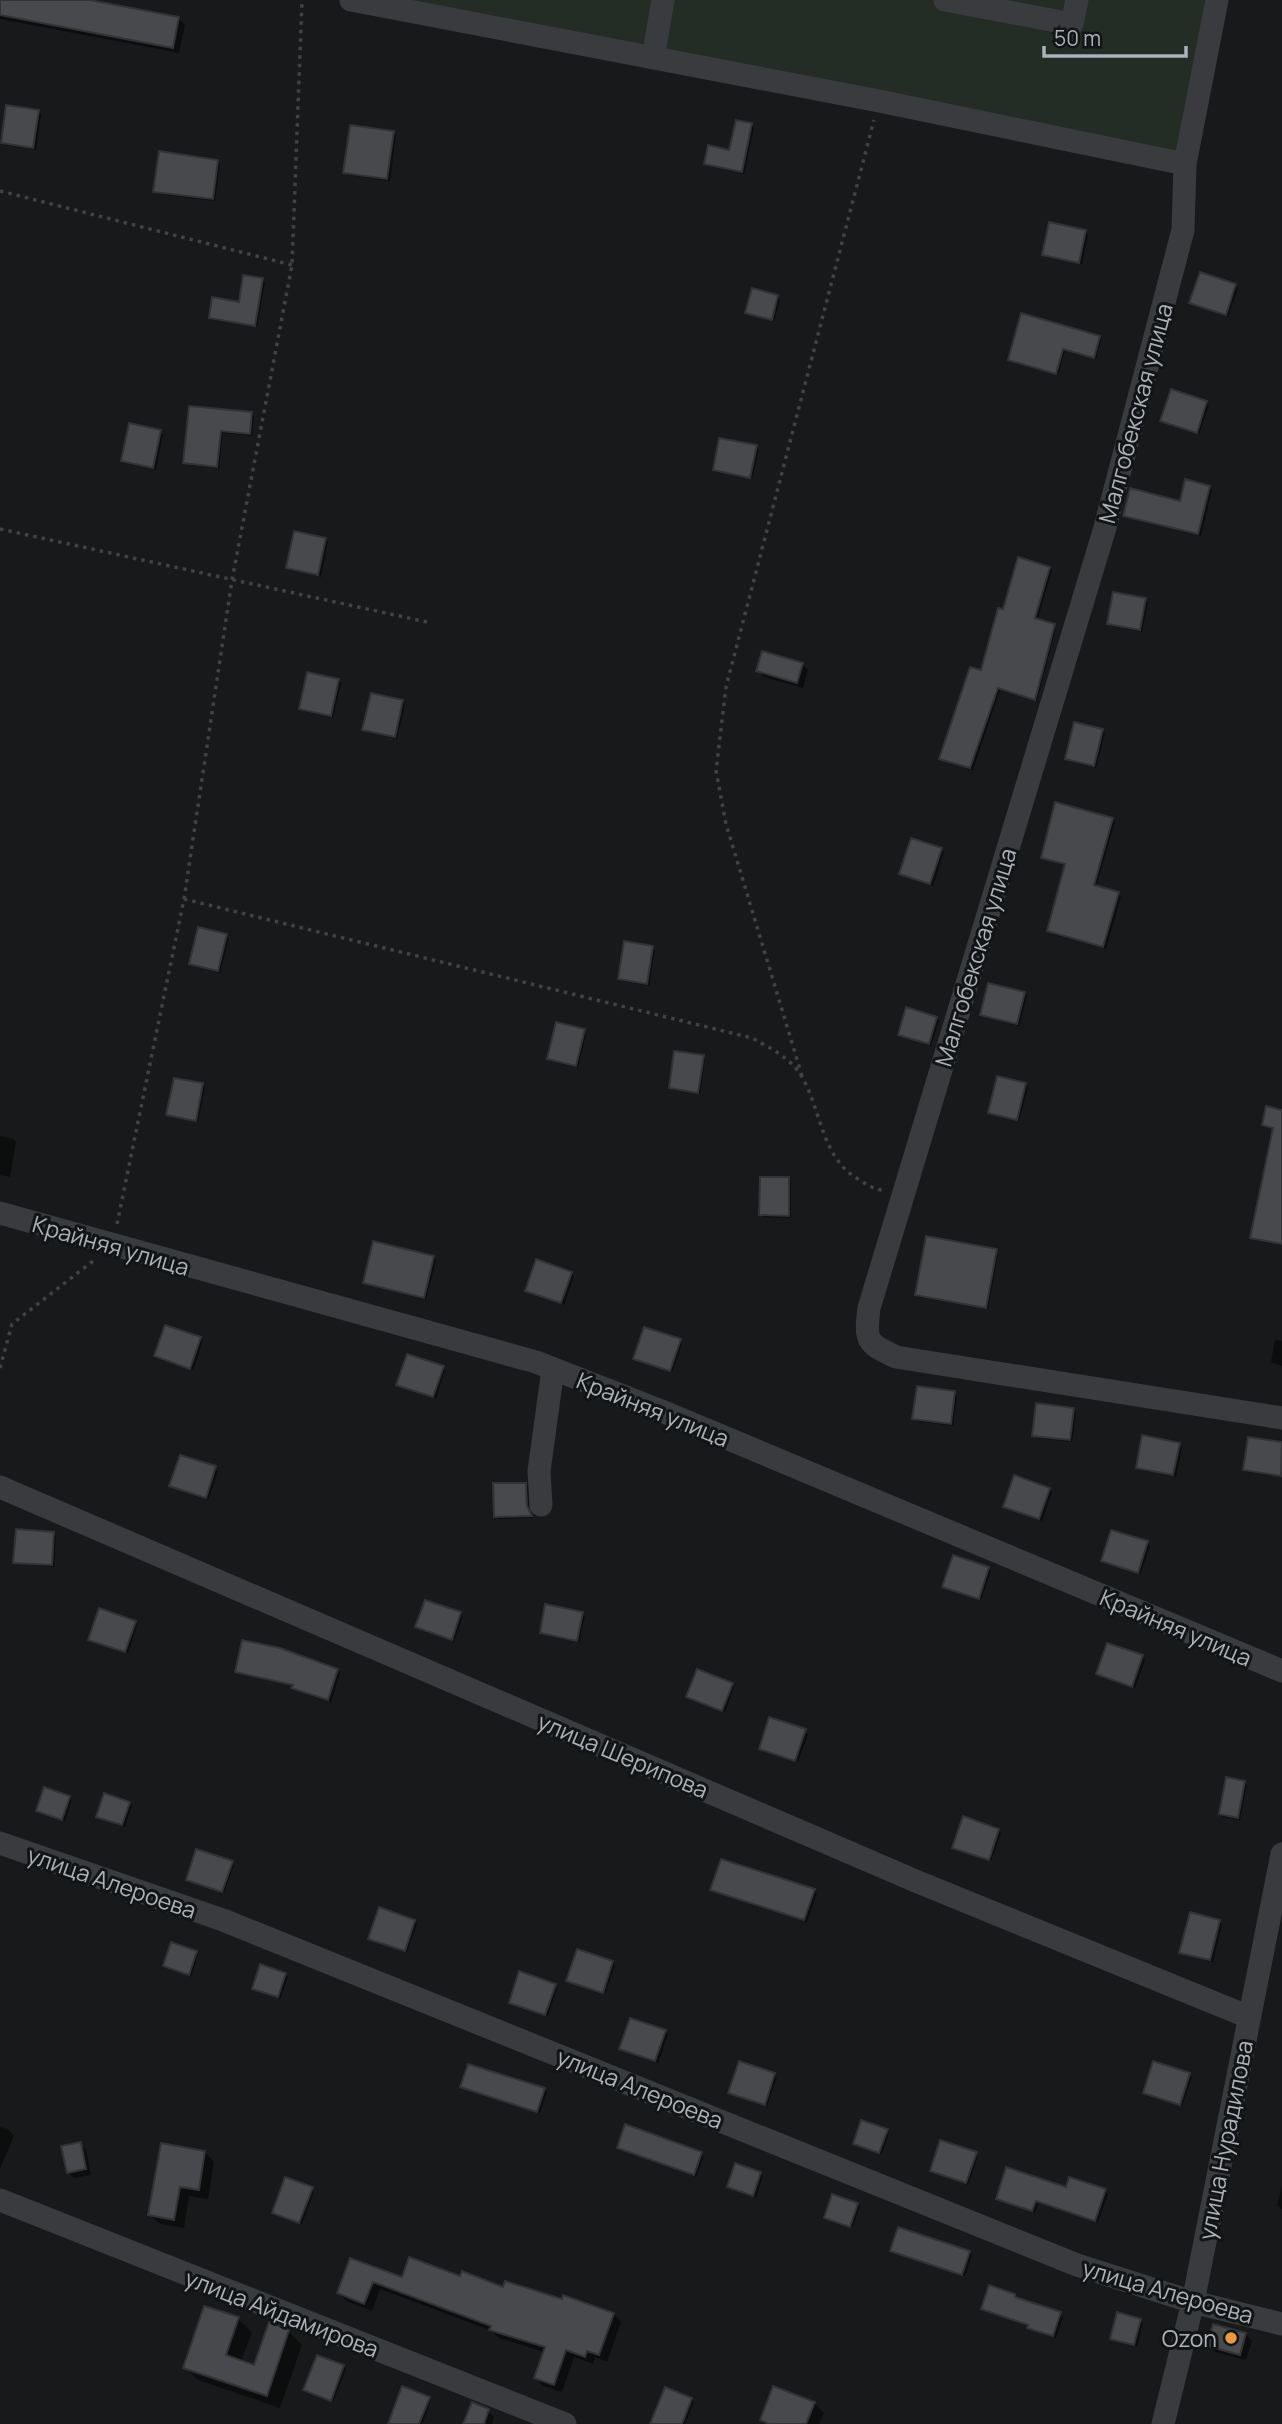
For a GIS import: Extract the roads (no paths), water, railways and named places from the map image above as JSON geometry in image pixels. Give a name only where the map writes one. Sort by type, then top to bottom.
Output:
[{"type":"street","points":[[351,0],[879,101],[1185,164]]},
{"type":"street","points":[[653,58],[663,0]]},
{"type":"street","points":[[945,0],[1072,24],[1077,0]]},
{"type":"street","name":"Малгобекская улица","points":[[1217,0],[1185,164],[1183,230],[1104,531],[869,1308],[866,1332],[874,1347],[897,1357],[1282,1418]]},
{"type":"street","name":"Крайняя улица","points":[[0,1213],[553,1369],[682,1419],[1282,1671]]},
{"type":"street","points":[[541,1505],[539,1471],[553,1369]]},
{"type":"street","name":"улица Шерипова","points":[[0,1487],[918,1882],[1249,2017]]},
{"type":"street","name":"улица Алероева","points":[[0,1843],[223,1920],[1077,2265],[1193,2302],[1282,2324]]},
{"type":"street","name":"улица Нурадилова","points":[[1163,2424],[1193,2302],[1282,1854]]},
{"type":"street","name":"улица Айдамирова","points":[[0,2200],[565,2424]]},
{"type":"place","name":"Ozon","points":[[1231,2338]]}]
